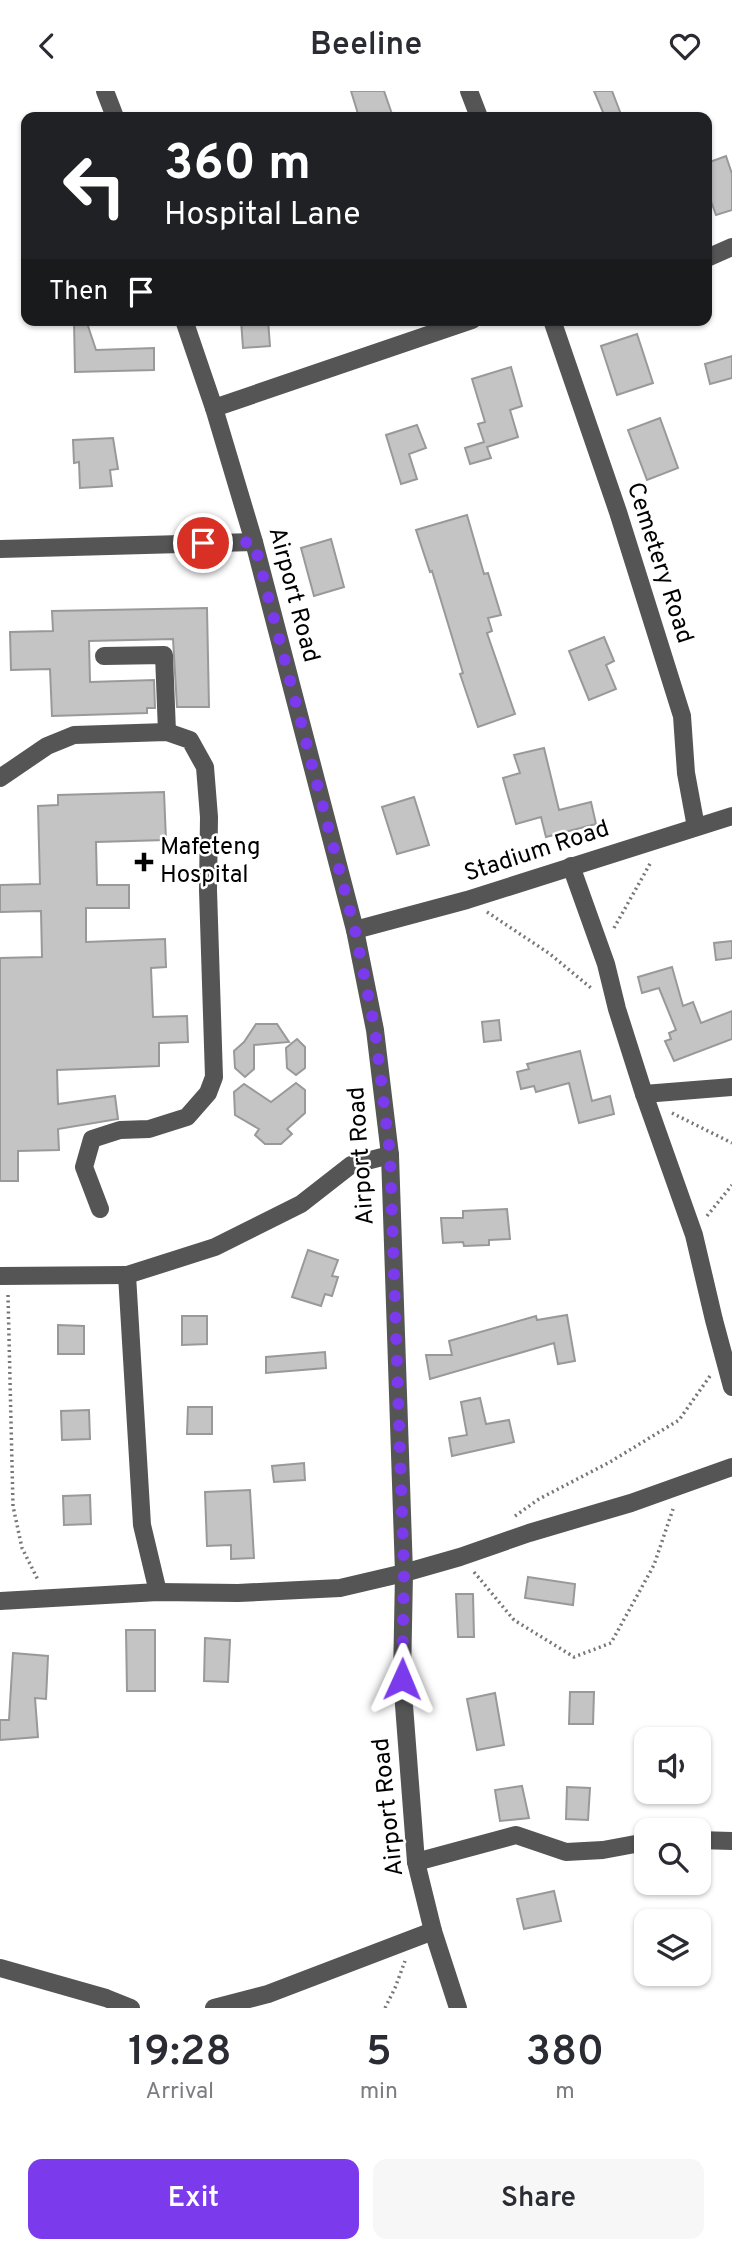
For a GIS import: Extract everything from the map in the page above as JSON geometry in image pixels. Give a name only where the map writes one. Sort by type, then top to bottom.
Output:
[{"type":"street","points":[[105,91],[113,112]]},
{"type":"street","points":[[470,91],[477,112]]},
{"type":"street","points":[[712,256],[732,247]]},
{"type":"street","name":"Airport Road","points":[[186,326],[254,542],[355,930],[375,1030],[390,1155],[404,1573],[402,1679],[416,1862],[433,1931],[458,2008]]},
{"type":"street","points":[[214,408],[454,326]]},
{"type":"street","name":"Cemetery Road","points":[[554,326],[618,512],[682,716],[687,773],[696,827]]},
{"type":"street","points":[[0,549],[254,542]]},
{"type":"street","points":[[104,656],[164,655],[167,732]]},
{"type":"street","points":[[0,778],[47,745],[74,735],[167,732],[190,740],[205,767],[209,817],[208,890],[214,1077],[208,1093],[187,1117],[149,1129],[120,1130],[92,1139],[84,1167],[100,1209]]},
{"type":"street","name":"Stadium Road","points":[[355,930],[467,900],[732,816]]},
{"type":"street","points":[[571,866],[606,964],[617,1009],[694,1235],[713,1320],[732,1387]]},
{"type":"street","points":[[646,1097],[732,1087]]},
{"type":"street","points":[[3,1276],[127,1275],[215,1247],[301,1203],[351,1165],[390,1155]]},
{"type":"street","points":[[127,1275],[142,1525],[158,1592]]},
{"type":"street","points":[[0,1601],[158,1592],[238,1593],[340,1588],[460,1557],[680,1487],[732,1467]]},
{"type":"street","points":[[416,1862],[516,1835],[566,1852],[603,1850],[634,1844]]},
{"type":"street","points":[[711,1840],[732,1841]]},
{"type":"street","points":[[214,2008],[268,1994],[433,1931]]},
{"type":"street","points":[[0,1968],[106,1998],[131,2008]]},
{"type":"path","points":[[606,964],[608,939],[633,891],[656,855],[655,840]]},
{"type":"path","points":[[467,900],[550,954],[617,1009]]},
{"type":"path","points":[[646,1097],[732,1143]]},
{"type":"path","points":[[694,1235],[732,1185]]},
{"type":"path","points":[[3,1276],[9,1302],[13,1506],[22,1548],[36,1571],[45,1599]]},
{"type":"path","points":[[505,1523],[539,1499],[610,1462],[679,1420],[724,1356]]},
{"type":"path","points":[[460,1557],[514,1620],[574,1657],[611,1643],[654,1565],[680,1487]]},
{"type":"path","points":[[384,2008],[404,1964],[406,1942]]},
{"type":"building","points":[[351,91],[384,91],[391,112],[357,112]]},
{"type":"building","points":[[594,91],[612,91],[620,112],[603,112]]},
{"type":"building","points":[[726,156],[732,174],[732,210],[716,215],[712,204],[712,161]]},
{"type":"building","points":[[74,326],[88,326],[96,350],[154,348],[154,370],[75,372]]},
{"type":"building","points":[[241,326],[268,326],[270,346],[243,348]]},
{"type":"building","points":[[637,334],[653,383],[617,395],[601,346]]},
{"type":"building","points":[[732,356],[732,378],[710,384],[705,364]]},
{"type":"building","points":[[511,367],[522,406],[510,410],[518,437],[487,447],[491,458],[470,464],[465,448],[484,442],[478,424],[485,422],[472,379]]},
{"type":"building","points":[[660,418],[678,468],[647,480],[628,430]]},
{"type":"building","points":[[417,425],[426,448],[409,454],[417,479],[401,484],[386,435]]},
{"type":"building","points":[[113,438],[118,469],[110,470],[112,486],[80,488],[79,462],[74,463],[73,440]]},
{"type":"building","points":[[467,515],[484,574],[488,573],[501,615],[488,618],[492,631],[487,633],[515,714],[478,727],[460,674],[463,673],[432,571],[430,572],[416,530]]},
{"type":"building","points":[[331,539],[344,587],[314,596],[301,548]]},
{"type":"building","points":[[207,608],[209,707],[177,707],[173,639],[89,641],[90,682],[154,680],[155,708],[147,708],[147,713],[52,716],[50,669],[11,670],[10,632],[53,631],[52,611]]},
{"type":"building","points":[[604,637],[614,661],[606,665],[616,689],[589,700],[569,651]]},
{"type":"building","points":[[544,748],[559,810],[591,802],[596,824],[546,837],[541,817],[516,824],[503,778],[520,773],[514,755]]},
{"type":"building","points":[[164,792],[166,840],[96,842],[97,885],[129,885],[129,908],[86,908],[86,942],[165,939],[166,967],[151,968],[153,1017],[187,1016],[188,1042],[159,1043],[159,1066],[57,1070],[58,1104],[115,1096],[118,1119],[58,1129],[59,1150],[18,1151],[18,1181],[0,1181],[0,958],[42,957],[41,911],[0,912],[0,885],[40,884],[38,806],[58,805],[58,795]]},
{"type":"building","points":[[414,797],[429,845],[397,854],[382,807]]},
{"type":"building","points":[[732,941],[732,958],[716,960],[714,943]]},
{"type":"building","points":[[672,967],[683,1006],[693,1002],[701,1023],[732,1011],[732,1039],[674,1061],[665,1041],[671,1039],[669,1033],[676,1030],[659,988],[642,993],[638,977]]},
{"type":"building","points":[[499,1020],[501,1040],[484,1042],[482,1022]]},
{"type":"building","points":[[256,1024],[277,1024],[289,1042],[254,1045],[254,1069],[245,1077],[235,1068],[234,1051]]},
{"type":"building","points":[[297,1039],[305,1047],[305,1068],[296,1075],[287,1068],[286,1048]]},
{"type":"building","points":[[580,1051],[592,1101],[610,1096],[614,1114],[579,1123],[569,1083],[536,1092],[534,1086],[521,1089],[517,1072],[529,1069],[527,1064]]},
{"type":"building","points":[[296,1083],[305,1090],[305,1113],[287,1129],[292,1134],[281,1144],[265,1144],[255,1135],[259,1129],[235,1115],[234,1092],[244,1084],[271,1102]]},
{"type":"building","points":[[507,1209],[510,1239],[489,1240],[489,1245],[443,1243],[441,1218],[463,1218],[463,1211]]},
{"type":"building","points":[[308,1250],[338,1260],[332,1276],[338,1277],[332,1296],[325,1294],[321,1306],[292,1297]]},
{"type":"building","points":[[567,1315],[575,1361],[558,1364],[554,1343],[430,1379],[426,1355],[452,1355],[449,1341],[536,1316],[537,1320]]},
{"type":"building","points":[[182,1316],[207,1316],[207,1344],[182,1345]]},
{"type":"building","points":[[58,1325],[84,1326],[84,1354],[58,1354]]},
{"type":"building","points":[[325,1352],[326,1368],[266,1373],[266,1357]]},
{"type":"building","points":[[480,1398],[486,1424],[509,1420],[514,1442],[452,1456],[449,1438],[467,1435],[461,1402]]},
{"type":"building","points":[[188,1407],[212,1407],[212,1434],[187,1434]]},
{"type":"building","points":[[89,1410],[90,1439],[62,1440],[61,1411]]},
{"type":"building","points":[[304,1463],[305,1480],[274,1482],[272,1466]]},
{"type":"building","points":[[250,1490],[254,1558],[231,1559],[231,1545],[207,1546],[205,1492]]},
{"type":"building","points":[[90,1495],[91,1524],[64,1525],[63,1496]]},
{"type":"building","points":[[528,1577],[575,1584],[573,1605],[525,1598]]},
{"type":"building","points":[[456,1594],[473,1594],[474,1637],[458,1637]]},
{"type":"building","points":[[126,1630],[155,1630],[155,1691],[127,1691]]},
{"type":"building","points":[[205,1638],[230,1640],[228,1682],[204,1681]]},
{"type":"building","points":[[13,1653],[48,1656],[46,1699],[35,1698],[38,1737],[0,1740],[0,1720],[9,1720]]},
{"type":"building","points":[[570,1692],[594,1692],[593,1724],[569,1724]]},
{"type":"building","points":[[495,1693],[504,1745],[477,1750],[467,1699]]},
{"type":"building","points":[[522,1786],[529,1818],[500,1821],[495,1790]]},
{"type":"building","points":[[567,1787],[590,1788],[588,1820],[566,1819]]},
{"type":"building","points":[[554,1891],[561,1921],[524,1929],[517,1899]]},
{"type":"place","name":"Mafeteng Hospital","points":[[144,862]]},
{"type":"route","points":[[203,543],[254,542],[355,930],[375,1030],[390,1155],[404,1573],[402,1679]]}]
